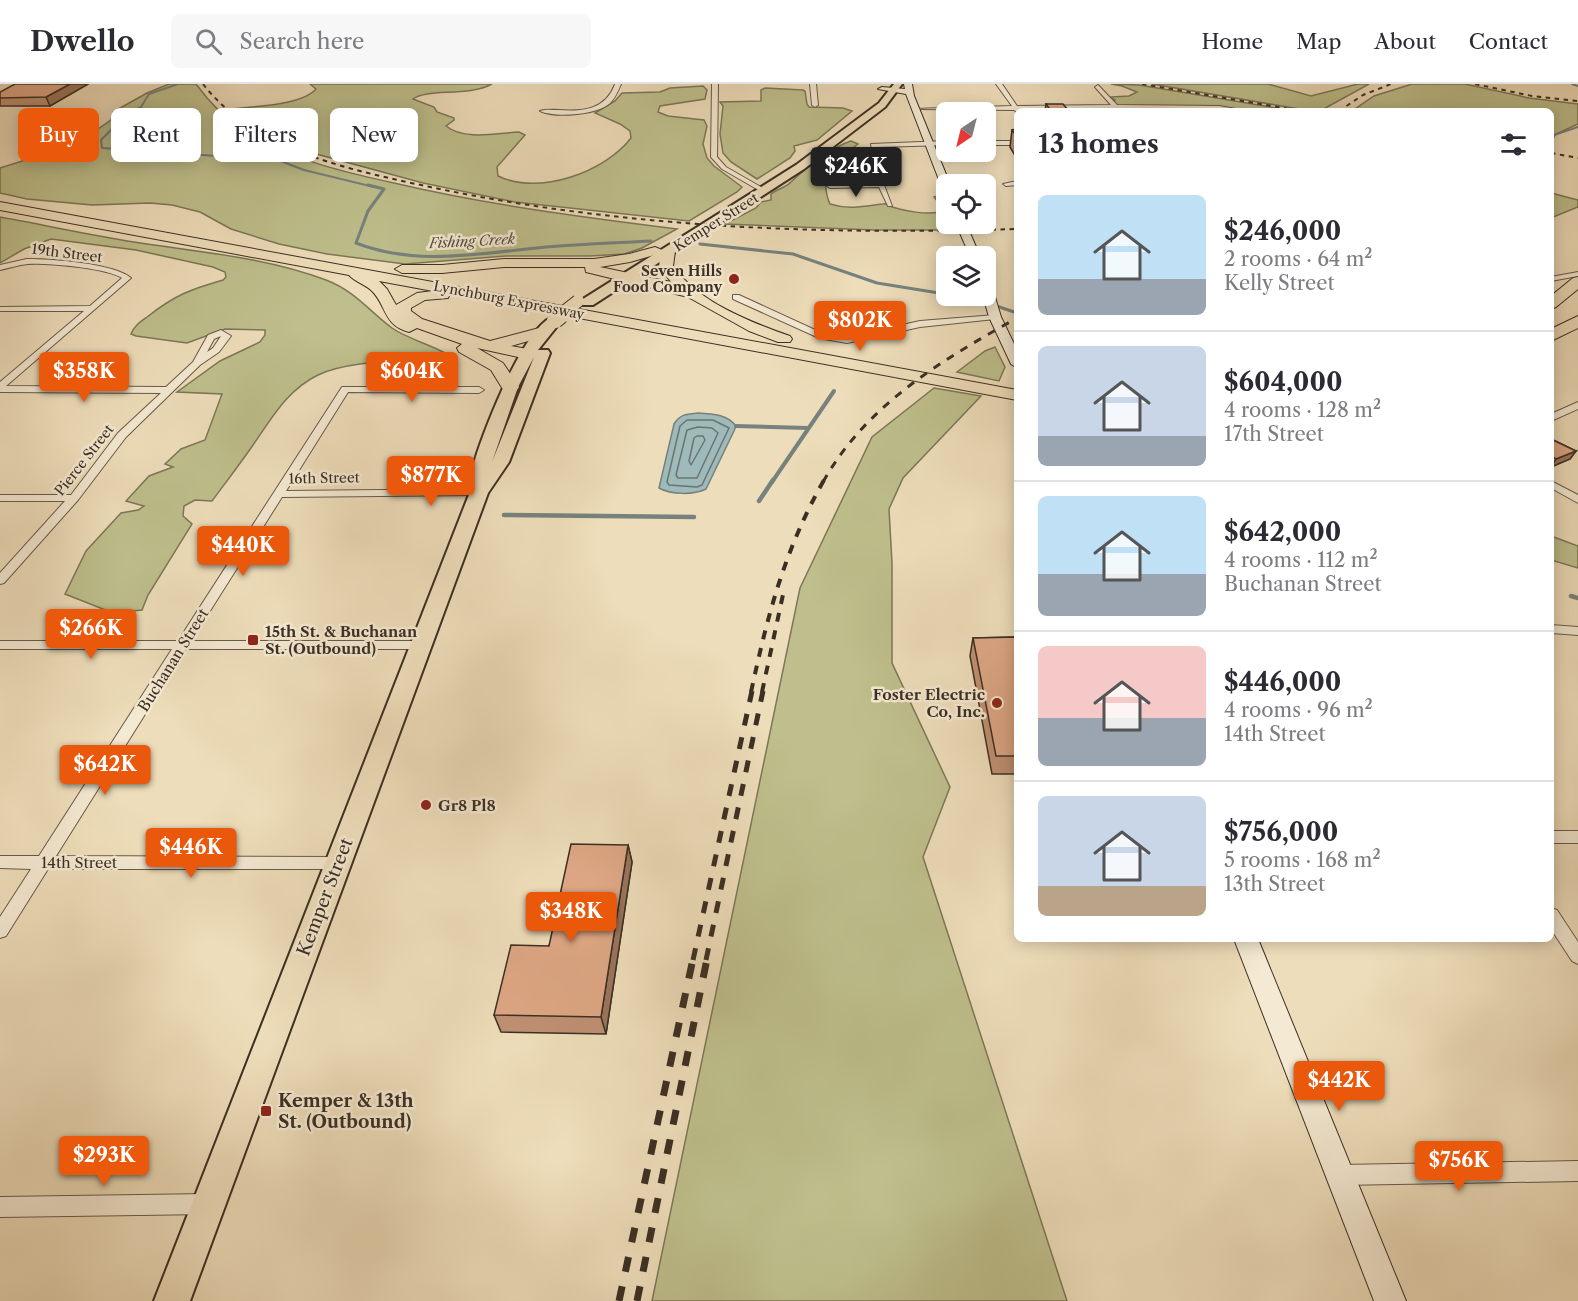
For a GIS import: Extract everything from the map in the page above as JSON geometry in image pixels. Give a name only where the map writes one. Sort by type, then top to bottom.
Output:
[{"type":"highway","name":"Lynchburg Expressway","points":[[0,201],[1014,386]]},
{"type":"highway","name":"Lynchburg Expressway","points":[[0,206],[1014,394]]},
{"type":"highway","points":[[318,259],[419,270],[504,263],[612,262],[662,251],[668,273],[703,300],[728,315],[766,334],[836,354]]},
{"type":"highway","points":[[561,264],[664,285],[703,300]]},
{"type":"highway","points":[[345,270],[377,287],[396,320],[474,347],[505,354],[534,354]]},
{"type":"highway","points":[[1554,301],[1578,281]]},
{"type":"highway","points":[[492,297],[434,294],[413,299],[402,309],[406,317],[474,347],[497,368],[510,387]]},
{"type":"highway","points":[[1554,320],[1578,307]]},
{"type":"highway","points":[[1554,334],[1578,321]]},
{"type":"highway","points":[[474,347],[522,339],[543,332]]},
{"type":"main road","name":"Kemper Street","points":[[761,189],[866,110],[883,86]]},
{"type":"main road","points":[[883,86],[909,88],[941,174]]},
{"type":"main road","name":"Kemper Street","points":[[479,492],[500,462],[543,332],[583,301],[854,128],[882,105],[896,87]]},
{"type":"main road","points":[[991,306],[1014,357]]},
{"type":"main road","name":"Kemper Street","points":[[172,1301],[479,492],[483,461],[510,387],[560,320]]},
{"type":"main road","points":[[1247,942],[1390,1301]]},
{"type":"street","points":[[543,111],[578,113],[598,109],[612,97],[618,84]]},
{"type":"street","points":[[715,84],[714,157],[731,172],[761,189]]},
{"type":"street","points":[[813,84],[815,105]]},
{"type":"street","points":[[999,84],[1016,108]]},
{"type":"street","points":[[1098,87],[1116,108]]},
{"type":"street","points":[[916,109],[1014,109]]},
{"type":"street","points":[[890,205],[881,185],[873,145],[936,143]]},
{"type":"street","points":[[996,143],[1014,143]]},
{"type":"street","points":[[1006,184],[1014,183]]},
{"type":"street","points":[[830,186],[881,185]]},
{"type":"street","name":"19th Street","points":[[1,267],[35,262],[119,273],[127,278],[93,308]]},
{"type":"street","points":[[1554,278],[1578,274]]},
{"type":"street","points":[[736,297],[822,336],[847,340],[920,324],[994,314]]},
{"type":"street","points":[[0,309],[93,308]]},
{"type":"street","points":[[0,388],[93,308]]},
{"type":"street","name":"Pierce Street","points":[[0,580],[74,498],[108,450],[197,363]]},
{"type":"street","points":[[0,388],[168,390]]},
{"type":"street","name":"Buchanan Street","points":[[0,931],[345,389],[479,390]]},
{"type":"street","points":[[1554,417],[1578,405]]},
{"type":"street","points":[[1554,486],[1578,500]]},
{"type":"street","name":"16th Street","points":[[278,494],[479,492]]},
{"type":"street","points":[[0,498],[74,498]]},
{"type":"street","points":[[1554,629],[1578,631]]},
{"type":"street","points":[[0,645],[421,645]]},
{"type":"street","points":[[1554,837],[1578,837]]},
{"type":"street","name":"14th Street","points":[[0,862],[338,863]]},
{"type":"street","points":[[1554,920],[1578,956]]},
{"type":"street","points":[[1339,1175],[1578,1171]]},
{"type":"street","points":[[0,1207],[208,1204]]},
{"type":"green space","points":[[169,84],[196,84],[216,108],[213,108],[213,162],[314,162],[429,191],[570,215],[677,229],[642,248],[624,254],[506,256],[405,264],[327,254],[279,244],[231,229],[200,212],[172,205],[150,203],[92,205],[27,199],[0,193],[0,168],[19,162],[99,162],[99,128],[111,120],[111,162],[201,162],[201,108],[120,108]]},
{"type":"green space","points":[[310,84],[492,84],[472,90],[428,94],[413,99],[454,118],[446,126],[454,131],[472,135],[519,132],[525,135],[497,167],[498,176],[514,182],[532,183],[551,182],[570,177],[605,161],[620,150],[631,138],[630,131],[595,113],[615,101],[622,93],[660,92],[670,88],[703,86],[707,90],[705,99],[660,106],[658,112],[668,116],[704,120],[707,126],[703,144],[707,158],[742,187],[689,221],[515,202],[423,183],[346,162],[418,162],[418,108],[330,108],[330,158],[318,154],[318,108],[243,108],[290,102],[316,89]]},
{"type":"green space","points":[[1111,84],[1139,85],[1276,108],[1120,106],[1113,103],[1115,100],[1110,97],[1129,96],[1137,92]]},
{"type":"green space","points":[[1152,84],[1268,84],[1311,96],[1358,84],[1369,84],[1325,108],[1293,108]]},
{"type":"green space","points":[[1412,84],[1465,84],[1529,98],[1578,104],[1578,124],[1554,137],[1554,108],[1356,108],[1374,96]]},
{"type":"green space","points":[[765,88],[803,90],[809,107],[843,108],[852,111],[817,140],[794,146],[795,151],[790,158],[757,179],[731,162],[723,153],[720,134],[723,106],[720,102],[761,101],[761,90]]},
{"type":"green space","points":[[851,141],[858,144],[823,170],[830,204],[850,207],[885,204],[909,211],[936,213],[936,230],[725,224],[756,208],[761,202],[771,200],[771,194],[789,184],[803,171]]},
{"type":"green space","points":[[1554,194],[1578,200],[1578,207],[1554,217]]},
{"type":"green space","points":[[0,217],[117,239],[207,252],[303,272],[345,290],[398,332],[445,353],[432,358],[374,362],[330,370],[297,388],[274,415],[212,501],[195,500],[184,506],[183,516],[192,524],[148,595],[142,610],[113,613],[65,594],[86,551],[121,513],[138,510],[144,506],[126,501],[149,476],[173,467],[165,464],[181,449],[205,440],[222,394],[177,392],[220,361],[260,342],[265,335],[265,330],[225,329],[187,343],[131,334],[140,322],[166,303],[191,290],[223,280],[226,277],[225,272],[213,267],[136,250],[51,239],[24,249],[0,263]]},
{"type":"green space","points":[[995,347],[1005,367],[999,381],[957,372],[985,351]]},
{"type":"green space","points":[[934,388],[981,396],[903,478],[889,509],[892,563],[892,663],[950,787],[923,857],[1067,1301],[652,1301],[800,588],[872,437]]},
{"type":"green space","points":[[1554,537],[1578,546],[1578,568],[1554,561]]},
{"type":"water","points":[[698,413],[724,417],[736,426],[706,489],[683,493],[659,488],[674,424],[681,416]]},
{"type":"building","points":[[15,84],[70,84],[46,97],[0,98],[0,92]]},
{"type":"building","points":[[1046,104],[1063,104],[1066,108],[1049,108]]},
{"type":"building","points":[[1554,440],[1576,451],[1554,458]]},
{"type":"building","name":"Foster Electric Co, Inc.","points":[[1014,637],[1014,756],[996,756],[973,638]]},
{"type":"building","points":[[571,844],[628,845],[601,1017],[494,1015],[511,945],[549,946]]},
{"type":"waterway","name":"Fishing Creek","points":[[178,84],[149,94],[141,107],[126,115],[101,140],[102,148],[217,156],[265,155],[304,170],[374,187]]},
{"type":"waterway","points":[[1572,84],[1578,86]]},
{"type":"waterway","name":"Fishing Creek","points":[[1554,135],[1578,127]]},
{"type":"waterway","name":"Fishing Creek","points":[[368,185],[384,189],[368,211],[356,243],[403,255],[474,255],[559,246],[651,241]]},
{"type":"waterway","name":"Fishing Creek","points":[[700,244],[793,254],[877,283],[976,299],[1014,312]]},
{"type":"waterway","points":[[772,482],[834,391]]},
{"type":"waterway","points":[[736,426],[808,428]]},
{"type":"waterway","points":[[759,501],[773,480]]},
{"type":"waterway","points":[[504,515],[694,517]]},
{"type":"waterway","points":[[1571,596],[1578,598]]},
{"type":"railway","points":[[203,84],[224,107],[249,126],[277,142],[306,154],[369,173],[503,201],[576,212],[722,226],[869,231],[1014,229]]},
{"type":"railway","points":[[1142,84],[1283,108]]},
{"type":"railway","points":[[1344,108],[1363,95],[1391,84]]},
{"type":"railway","points":[[1475,84],[1532,96],[1578,101]]},
{"type":"railway","points":[[1554,154],[1578,158]]},
{"type":"railway","points":[[823,482],[861,430],[884,407],[934,368],[1014,320]]},
{"type":"railway","points":[[751,692],[779,583],[798,532],[824,480]]},
{"type":"railway","points":[[762,692],[784,590]]},
{"type":"railway","points":[[693,960],[752,691]]},
{"type":"railway","points":[[706,960],[763,691]]},
{"type":"railway","points":[[619,1301],[693,959]]},
{"type":"railway","points":[[637,1301],[707,959]]},
{"type":"place","name":"Seven Hills Food Company","points":[[734,279]]},
{"type":"place","name":"15th St. & Buchanan St. (Outbound)","points":[[253,640]]},
{"type":"place","name":"Foster Electric Co, Inc.","points":[[997,703]]},
{"type":"place","name":"Gr8 Pl8","points":[[426,805]]},
{"type":"place","name":"Kemper & 13th St. (Outbound)","points":[[266,1111]]}]
